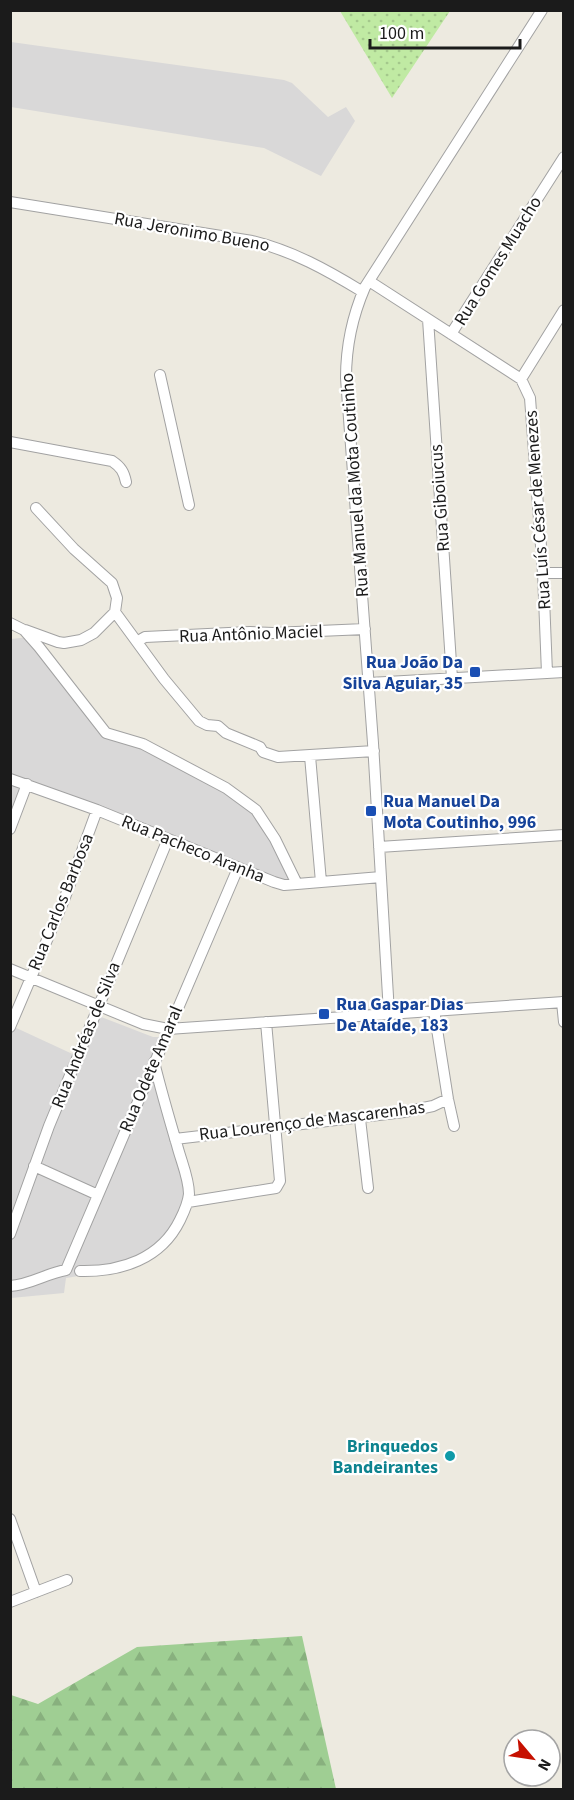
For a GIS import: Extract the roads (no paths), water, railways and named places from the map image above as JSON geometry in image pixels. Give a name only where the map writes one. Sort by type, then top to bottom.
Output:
[{"type":"street","name":"Rua Manuel da Mota Coutinho","points":[[389,1013],[374,751],[346,378],[347,345],[353,320],[369,281],[542,10]]},
{"type":"street","name":"Rua Gomes Muacho","points":[[451,334],[564,157]]},
{"type":"street","name":"Rua Jeronimo Bueno","points":[[10,202],[274,246],[320,266],[363,292]]},
{"type":"street","points":[[369,281],[521,379],[559,326],[564,310]]},
{"type":"street","name":"Rua Giboiucus","points":[[428,318],[452,678]]},
{"type":"street","points":[[160,375],[189,505]]},
{"type":"street","name":"Rua Luís César de Menezes","points":[[521,379],[530,398],[543,573],[547,673]]},
{"type":"street","points":[[10,442],[112,461],[124,472],[126,482]]},
{"type":"street","points":[[11,625],[58,642],[77,641],[94,633],[115,612],[117,598],[111,583],[74,549],[36,508]]},
{"type":"street","points":[[543,573],[564,573]]},
{"type":"street","points":[[115,612],[164,679],[199,721],[207,725],[218,726],[226,733],[260,747],[264,752],[273,756],[286,758],[374,751]]},
{"type":"street","name":"Rua Antônio Maciel","points":[[138,641],[145,637],[365,629]]},
{"type":"street","points":[[24,630],[106,733],[143,744],[226,788],[256,810],[297,884]]},
{"type":"street","points":[[369,683],[564,672]]},
{"type":"street","points":[[310,756],[321,882]]},
{"type":"street","name":"Rua Pacheco Aranha","points":[[10,779],[97,810],[284,885],[381,876]]},
{"type":"street","points":[[10,830],[27,784]]},
{"type":"street","name":"Rua Carlos Barbosa","points":[[10,1027],[64,900],[97,810]]},
{"type":"street","points":[[380,847],[564,835]]},
{"type":"street","name":"Rua Andréas de Silva","points":[[10,1234],[34,1166],[98,1005],[168,839]]},
{"type":"street","name":"Rua Odete Amaral","points":[[10,1286],[27,1284],[66,1270],[238,868]]},
{"type":"street","points":[[10,969],[143,1024],[168,1029],[563,1002],[564,1022]]},
{"type":"street","points":[[434,1010],[447,1099],[454,1126]]},
{"type":"street","points":[[188,1202],[276,1188],[280,1181],[266,1022]]},
{"type":"street","points":[[80,1271],[118,1268],[152,1253],[170,1237],[188,1202],[188,1190],[154,1062]]},
{"type":"street","name":"Rua Lourenço de Mascarenhas","points":[[175,1139],[276,1126],[360,1119],[433,1106],[447,1099]]},
{"type":"street","points":[[360,1119],[368,1188]]},
{"type":"street","points":[[34,1166],[98,1195]]},
{"type":"street","points":[[10,1519],[36,1592]]},
{"type":"street","points":[[10,1602],[67,1580]]},
{"type":"place","name":"Rua João Da Silva Aguiar, 35","points":[[475,672]]},
{"type":"place","name":"Rua Manuel Da Mota Coutinho, 996","points":[[371,811]]},
{"type":"place","name":"Rua Gaspar Dias De Ataíde, 183","points":[[324,1014]]},
{"type":"place","name":"Brinquedos Bandeirantes","points":[[450,1456]]}]
